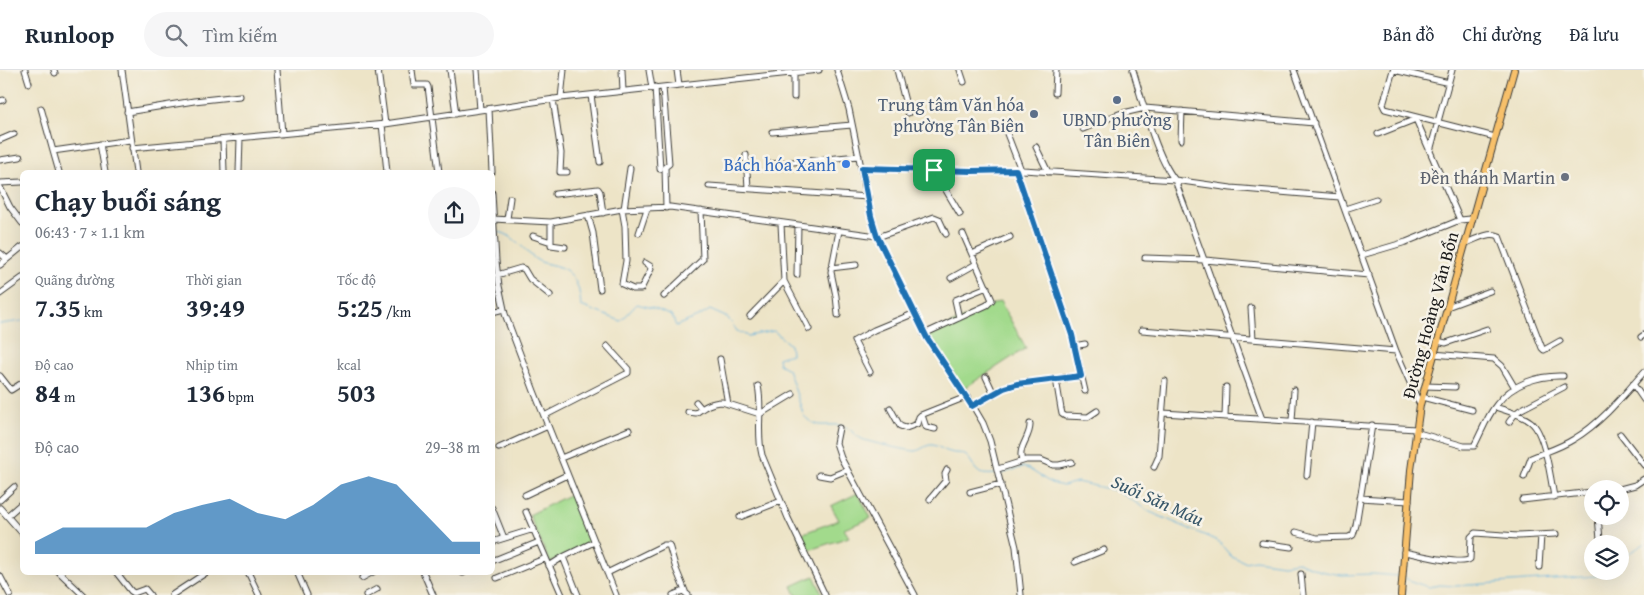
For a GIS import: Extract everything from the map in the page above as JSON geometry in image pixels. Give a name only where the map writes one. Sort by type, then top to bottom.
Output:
[{"type":"main road","name":"Đường Hoàng Văn Bổn","points":[[1401,595],[1420,405],[1514,70]]},
{"type":"street","points":[[25,70],[29,83]]},
{"type":"street","points":[[122,70],[130,140],[136,170]]},
{"type":"street","points":[[277,70],[282,134]]},
{"type":"street","points":[[378,70],[387,170]]},
{"type":"street","points":[[412,70],[414,85],[428,87],[439,170]]},
{"type":"street","points":[[450,70],[456,114]]},
{"type":"street","points":[[477,70],[480,110]]},
{"type":"street","points":[[561,98],[564,70]]},
{"type":"street","points":[[622,70],[623,91]]},
{"type":"street","points":[[649,70],[654,88],[660,169]]},
{"type":"street","points":[[677,70],[679,85]]},
{"type":"street","points":[[132,148],[384,124],[561,98],[819,70]]},
{"type":"street","points":[[837,70],[878,236],[924,334],[983,423],[990,441],[1016,547],[1021,595]]},
{"type":"street","points":[[897,70],[908,113]]},
{"type":"street","points":[[960,70],[964,82]]},
{"type":"street","points":[[1055,93],[1056,70]]},
{"type":"street","points":[[1133,70],[1144,108],[1168,172],[1175,180],[1262,419]]},
{"type":"street","points":[[1294,70],[1396,350],[1420,405]]},
{"type":"street","points":[[1449,83],[1394,70],[1383,106],[1385,109],[1415,118],[1439,122],[1495,137]]},
{"type":"street","points":[[1430,152],[1452,70]]},
{"type":"street","points":[[794,73],[794,97]]},
{"type":"street","points":[[663,87],[669,164],[665,167],[666,208]]},
{"type":"street","points":[[591,95],[600,162]]},
{"type":"street","points":[[127,112],[240,96]]},
{"type":"street","points":[[553,99],[561,153],[560,172],[567,172]]},
{"type":"street","points":[[42,108],[58,170]]},
{"type":"street","points":[[1083,129],[1119,114],[1144,108],[1314,124]]},
{"type":"street","points":[[489,109],[492,170]]},
{"type":"street","points":[[1181,140],[1182,111]]},
{"type":"street","points":[[1378,134],[1415,118]]},
{"type":"street","points":[[1415,118],[1460,220]]},
{"type":"street","points":[[772,132],[852,125]]},
{"type":"street","points":[[1004,126],[1053,277],[1074,346],[1085,391]]},
{"type":"street","points":[[0,140],[14,134]]},
{"type":"street","points":[[239,170],[240,138]]},
{"type":"street","points":[[53,151],[130,140]]},
{"type":"street","points":[[223,140],[224,170]]},
{"type":"street","points":[[100,144],[105,170]]},
{"type":"street","points":[[1036,147],[1048,172]]},
{"type":"street","points":[[746,155],[748,188]]},
{"type":"street","points":[[771,164],[859,156]]},
{"type":"street","points":[[0,160],[20,157]]},
{"type":"street","points":[[630,168],[623,209],[626,253],[622,284],[633,289],[641,289],[651,270],[650,266],[645,263]]},
{"type":"street","points":[[862,168],[1018,170],[1175,180],[1231,188],[1340,197]]},
{"type":"street","points":[[934,170],[960,214]]},
{"type":"street","points":[[20,182],[0,185],[10,207],[20,220]]},
{"type":"street","points":[[709,186],[868,197]]},
{"type":"street","points":[[555,194],[598,189],[602,213]]},
{"type":"street","points":[[508,219],[510,198]]},
{"type":"street","points":[[1345,209],[1376,199]]},
{"type":"street","points":[[495,219],[551,222],[623,209],[666,208],[702,211],[781,224],[878,236],[934,217],[939,219],[946,234]]},
{"type":"street","points":[[639,233],[647,209]]},
{"type":"street","points":[[664,296],[703,259],[702,211]]},
{"type":"street","points":[[588,215],[593,233],[600,289]]},
{"type":"street","points":[[1362,255],[1406,242],[1460,220],[1471,219]]},
{"type":"street","points":[[550,242],[551,222]]},
{"type":"street","points":[[781,224],[784,281],[810,329]]},
{"type":"street","points":[[797,275],[798,225]]},
{"type":"street","points":[[838,315],[831,275],[839,231]]},
{"type":"street","points":[[924,334],[990,303],[991,297],[963,234]]},
{"type":"street","points":[[1464,244],[1490,234],[1499,236],[1542,348],[1544,350],[1560,341]]},
{"type":"street","points":[[533,236],[550,242],[552,246],[565,247]]},
{"type":"street","points":[[972,254],[1010,237]]},
{"type":"street","points":[[0,265],[20,249]]},
{"type":"street","points":[[0,252],[7,259]]},
{"type":"street","points":[[495,255],[504,310],[567,475],[616,595]]},
{"type":"street","points":[[1145,258],[1205,260],[1369,275]]},
{"type":"street","points":[[951,278],[976,264]]},
{"type":"street","points":[[832,268],[856,265]]},
{"type":"street","points":[[498,275],[521,268],[530,279],[550,295]]},
{"type":"street","points":[[1,292],[20,279]]},
{"type":"street","points":[[750,316],[784,281]]},
{"type":"street","points":[[959,318],[955,300],[986,287]]},
{"type":"street","points":[[1447,308],[1490,291]]},
{"type":"street","points":[[1251,308],[1253,339]]},
{"type":"street","points":[[495,312],[504,310]]},
{"type":"street","points":[[870,372],[854,341],[874,330],[915,313]]},
{"type":"street","points":[[1437,341],[1446,342],[1487,329]]},
{"type":"street","points":[[1142,330],[1396,350]]},
{"type":"street","points":[[1074,346],[1085,344]]},
{"type":"street","points":[[544,416],[628,373],[628,369],[607,346]]},
{"type":"street","points":[[1434,354],[1494,359],[1502,366],[1515,388]]},
{"type":"street","points":[[720,358],[728,404]]},
{"type":"street","points":[[1524,477],[1531,458],[1574,440],[1602,417],[1644,372]]},
{"type":"street","points":[[0,376],[12,390],[20,384]]},
{"type":"street","points":[[972,406],[1004,388],[1017,384],[1081,376]]},
{"type":"street","points":[[1163,413],[1372,425],[1416,430],[1464,446],[1474,446],[1495,406],[1508,393],[1528,381],[1544,377],[1563,376]]},
{"type":"street","points":[[986,377],[994,394]]},
{"type":"street","points":[[1056,379],[1061,409],[1065,416],[1088,417],[1097,410]]},
{"type":"street","points":[[1154,467],[1159,456],[1165,381]]},
{"type":"street","points":[[1633,384],[1644,400]]},
{"type":"street","points":[[758,386],[761,450],[781,502],[825,595]]},
{"type":"street","points":[[1425,386],[1455,387]]},
{"type":"street","points":[[1225,417],[1226,387]]},
{"type":"street","points":[[1509,422],[1515,414],[1564,387]]},
{"type":"street","points":[[1292,421],[1294,390]]},
{"type":"street","points":[[688,412],[696,413],[716,402],[760,414],[793,394]]},
{"type":"street","points":[[890,408],[903,428],[916,426],[919,416],[966,397]]},
{"type":"street","points":[[1422,397],[1472,410]]},
{"type":"street","points":[[696,402],[702,408]]},
{"type":"street","points":[[1495,406],[1515,414],[1534,425],[1546,453],[1554,497]]},
{"type":"street","points":[[922,415],[926,427],[935,430]]},
{"type":"street","points":[[1307,476],[1312,422]]},
{"type":"street","points":[[1022,461],[1021,452],[1030,431],[1030,424]]},
{"type":"street","points":[[1296,532],[1318,538],[1349,537],[1353,535],[1372,425]]},
{"type":"street","points":[[499,448],[548,426]]},
{"type":"street","points":[[839,428],[836,443],[847,470],[915,595]]},
{"type":"street","points":[[561,458],[629,430]]},
{"type":"street","points":[[1620,434],[1644,465]]},
{"type":"street","points":[[999,473],[1022,461],[1041,460],[1053,465],[1072,462]]},
{"type":"street","points":[[819,475],[830,477],[847,470]]},
{"type":"street","points":[[930,499],[946,480],[945,474],[947,470]]},
{"type":"street","points":[[525,495],[567,475]]},
{"type":"street","points":[[1629,487],[1644,479]]},
{"type":"street","points":[[970,492],[1001,484]]},
{"type":"street","points":[[0,500],[14,487]]},
{"type":"street","points":[[1522,500],[1584,493]]},
{"type":"street","points":[[1360,498],[1409,501]]},
{"type":"street","points":[[740,517],[781,502]]},
{"type":"street","points":[[7,516],[20,505]]},
{"type":"street","points":[[0,508],[20,531]]},
{"type":"street","points":[[526,512],[562,595]]},
{"type":"street","points":[[495,516],[504,538]]},
{"type":"street","points":[[495,541],[534,529]]},
{"type":"street","points":[[1404,552],[1466,561],[1470,559],[1471,537],[1475,533],[1518,536],[1556,534]]},
{"type":"street","points":[[1539,567],[1541,535]]},
{"type":"street","points":[[495,560],[539,542]]},
{"type":"street","points":[[550,566],[563,557],[594,542]]},
{"type":"street","points":[[1262,543],[1292,547]]},
{"type":"street","points":[[607,573],[664,545],[669,545],[676,569],[687,593],[673,595]]},
{"type":"street","points":[[1076,562],[1104,550]]},
{"type":"street","points":[[563,557],[578,595]]},
{"type":"street","points":[[498,578],[546,558]]},
{"type":"street","points":[[1301,574],[1304,595]]},
{"type":"street","points":[[62,575],[83,595]]},
{"type":"street","points":[[118,575],[134,593],[144,589],[150,595]]},
{"type":"street","points":[[172,595],[202,575]]},
{"type":"street","points":[[249,575],[259,595]]},
{"type":"street","points":[[298,575],[307,595]]},
{"type":"street","points":[[362,578],[368,575]]},
{"type":"street","points":[[424,575],[433,595]]},
{"type":"street","points":[[0,576],[10,595]]},
{"type":"street","points":[[366,595],[377,589]]},
{"type":"green space","points":[[1000,301],[1026,348],[963,389],[927,335]]},
{"type":"green space","points":[[573,493],[592,541],[550,563],[529,515]]},
{"type":"green space","points":[[858,493],[871,518],[844,529],[849,537],[806,551],[798,535],[839,520],[831,506]]},
{"type":"green space","points":[[814,576],[823,595],[796,595],[792,586]]},
{"type":"waterway","name":"Suối Săn Máu","points":[[497,232],[512,238],[538,261],[568,272],[578,287],[581,306],[621,321],[637,304],[672,316],[676,326],[710,310],[728,318],[737,331],[748,336],[774,331],[790,345],[791,354],[778,358],[779,364],[788,369],[804,416],[809,421],[818,425],[843,426],[860,438],[905,450],[915,451],[928,445],[935,446],[965,455],[978,472],[982,474],[995,474]]},
{"type":"waterway","name":"Suối Săn Máu","points":[[0,324],[20,321]]},
{"type":"waterway","name":"Suối Săn Máu","points":[[1001,474],[1023,467],[1051,483],[1063,486],[1077,482],[1118,491],[1150,512],[1218,541],[1231,556],[1245,562],[1255,560],[1283,564],[1298,562],[1320,571],[1342,575],[1373,574],[1399,576]]},
{"type":"waterway","name":"Suối Săn Máu","points":[[1629,553],[1644,544]]},
{"type":"waterway","name":"Suối Săn Máu","points":[[1405,578],[1429,587],[1584,577]]},
{"type":"place","name":"UBND phường Tân Biên","points":[[1117,100]]},
{"type":"place","name":"Trung tâm Văn hóa phường Tân Biên","points":[[1034,114]]},
{"type":"place","name":"Bách hóa Xanh","points":[[846,164]]},
{"type":"place","name":"Đền thánh Martin","points":[[1565,177]]},
{"type":"route","points":[[862,168],[934,170],[1016,170],[1072,335],[1081,376],[1017,384],[1004,388],[972,406],[927,338],[877,236],[871,216],[862,168]]}]
